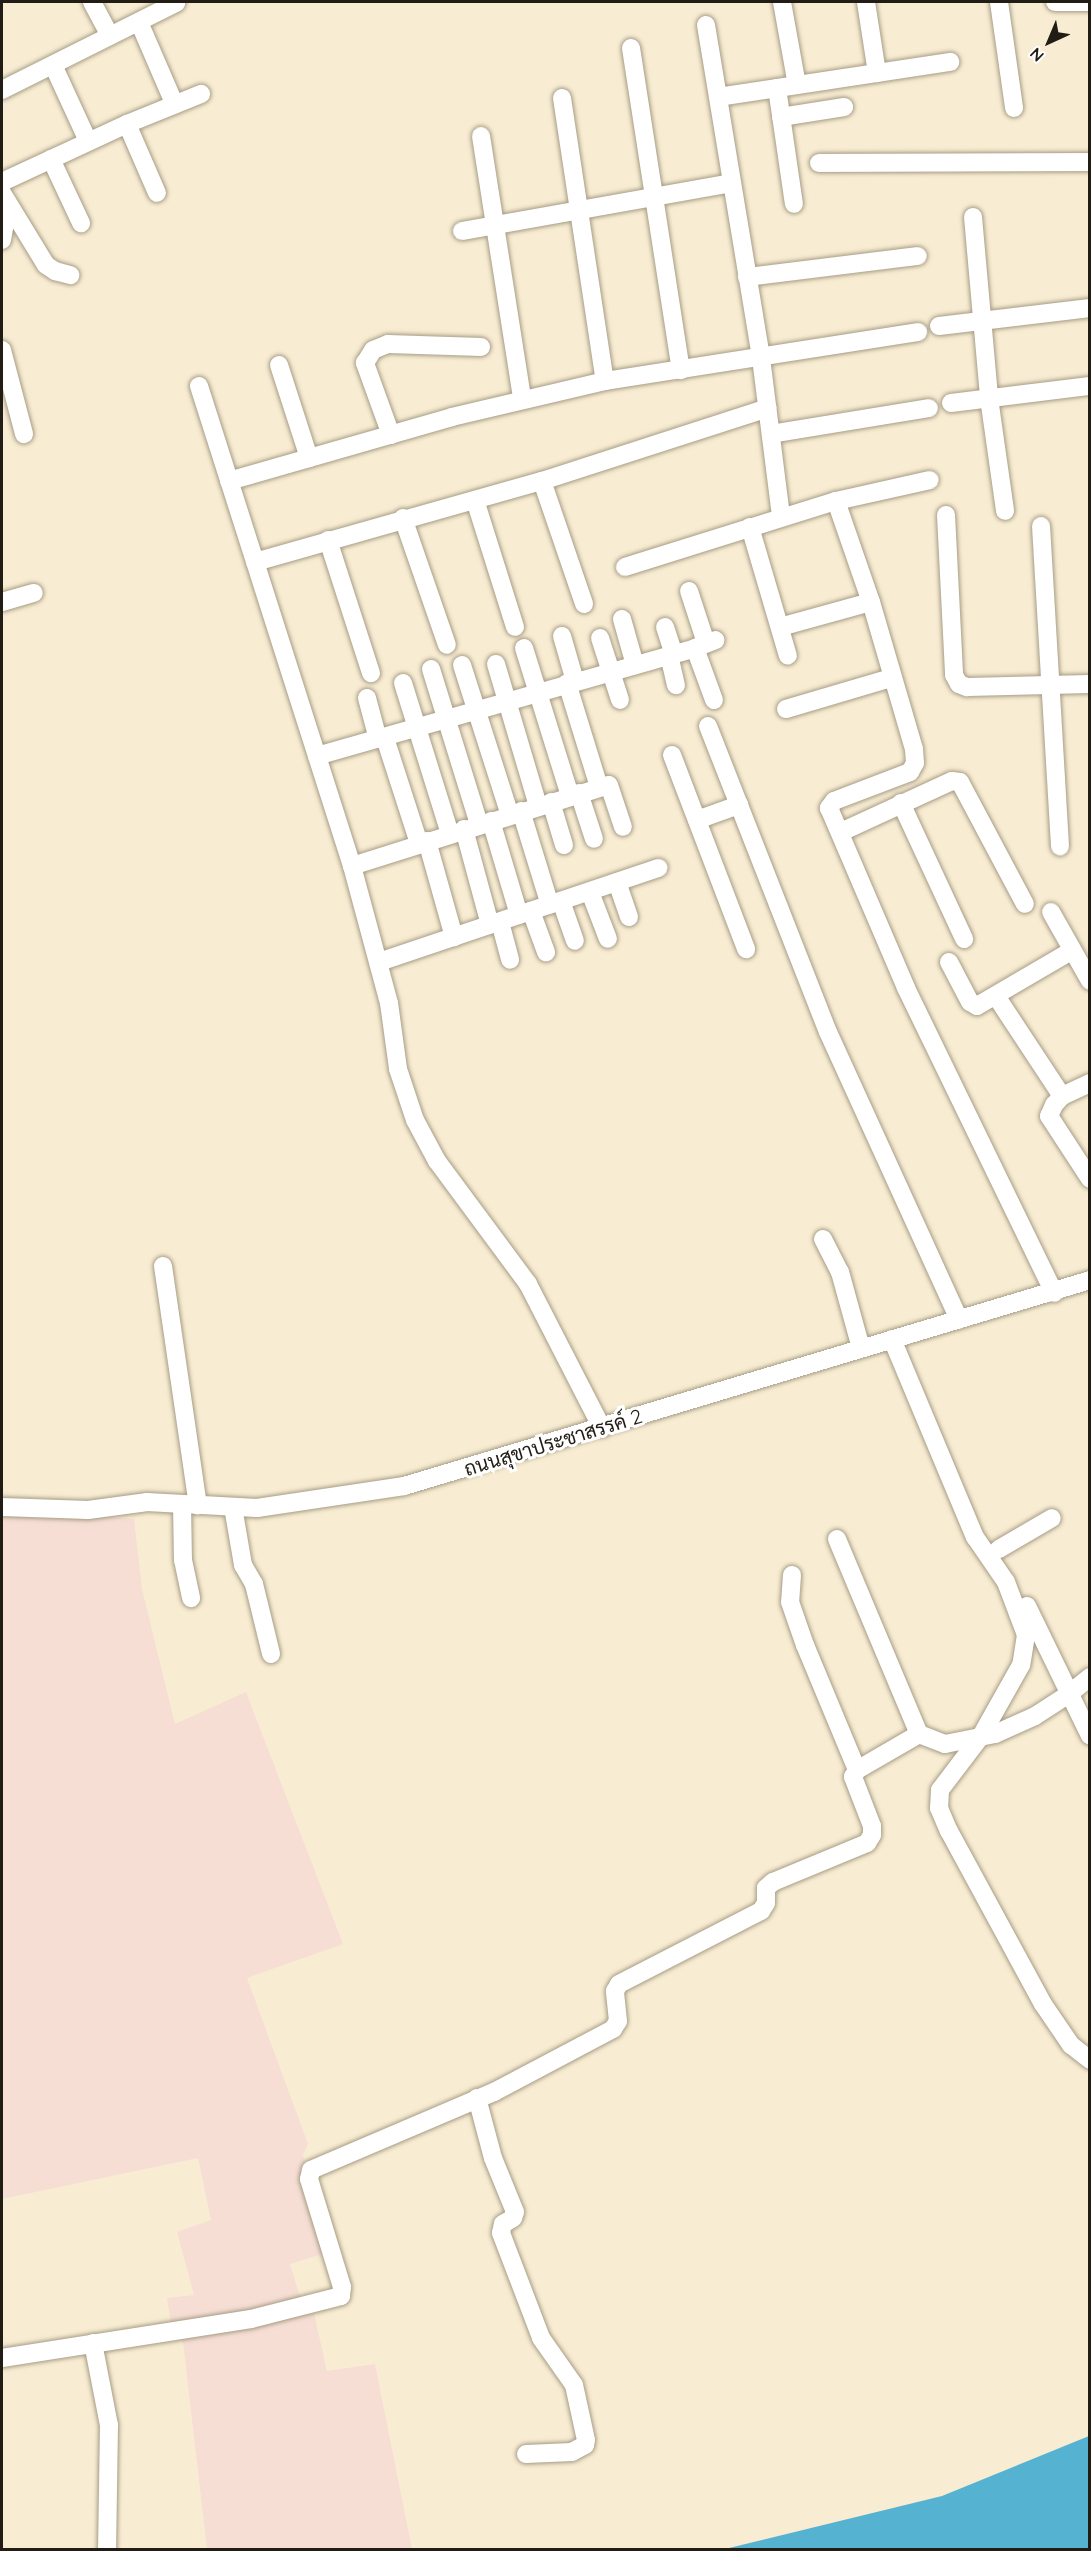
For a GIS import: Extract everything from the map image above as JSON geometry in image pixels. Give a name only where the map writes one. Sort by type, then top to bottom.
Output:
[{"type":"street","points":[[92,2],[110,36]]},
{"type":"street","points":[[782,2],[797,85]]},
{"type":"street","points":[[866,2],[877,73]]},
{"type":"street","points":[[999,2],[1014,108]]},
{"type":"street","points":[[1055,2],[1089,2]]},
{"type":"street","points":[[2,90],[176,3]]},
{"type":"street","points":[[139,22],[175,105]]},
{"type":"street","points":[[706,25],[761,358],[781,517]]},
{"type":"street","points":[[631,48],[681,370]]},
{"type":"street","points":[[718,97],[950,62]]},
{"type":"street","points":[[53,65],[88,141]]},
{"type":"street","points":[[777,88],[794,204]]},
{"type":"street","points":[[2,182],[88,141],[201,94]]},
{"type":"street","points":[[562,98],[605,381]]},
{"type":"street","points":[[782,117],[844,107]]},
{"type":"street","points":[[127,124],[157,193]]},
{"type":"street","points":[[481,136],[522,399]]},
{"type":"street","points":[[51,159],[81,223]]},
{"type":"street","points":[[819,164],[1089,162]]},
{"type":"street","points":[[462,231],[731,183]]},
{"type":"street","points":[[2,240],[5,199]]},
{"type":"street","points":[[5,199],[46,265],[55,271],[70,275]]},
{"type":"street","points":[[973,217],[989,398],[1005,510]]},
{"type":"street","points":[[747,277],[918,256]]},
{"type":"street","points":[[939,326],[1089,308]]},
{"type":"street","points":[[229,481],[522,399],[605,381],[918,332]]},
{"type":"street","points":[[391,435],[365,363],[373,350],[388,344],[481,346]]},
{"type":"street","points":[[2,350],[24,434]]},
{"type":"street","points":[[279,364],[309,458]]},
{"type":"street","points":[[199,386],[352,866],[389,1003],[398,1069],[415,1120],[437,1161],[528,1284],[602,1428]]},
{"type":"street","points":[[951,403],[1089,386]]},
{"type":"street","points":[[255,562],[403,518],[542,481],[768,408]]},
{"type":"street","points":[[771,435],[928,408]]},
{"type":"street","points":[[625,567],[836,501],[930,480]]},
{"type":"street","points":[[542,481],[584,604]]},
{"type":"street","points":[[475,500],[514,627]]},
{"type":"street","points":[[836,501],[871,602],[891,678],[914,749],[915,763],[910,772],[834,801],[829,808],[906,988],[1054,1293]]},
{"type":"street","points":[[946,515],[954,675],[959,684],[967,687],[1089,684]]},
{"type":"street","points":[[403,518],[447,645]]},
{"type":"street","points":[[1041,526],[1060,846]]},
{"type":"street","points":[[750,527],[789,656]]},
{"type":"street","points":[[328,540],[371,673]]},
{"type":"street","points":[[689,591],[706,644],[714,700]]},
{"type":"street","points":[[2,602],[34,593]]},
{"type":"street","points":[[780,627],[871,602]]},
{"type":"street","points":[[622,620],[635,665]]},
{"type":"street","points":[[665,627],[672,654],[676,686]]},
{"type":"street","points":[[562,636],[571,682],[599,787]]},
{"type":"street","points":[[600,638],[620,700]]},
{"type":"street","points":[[317,756],[706,644]]},
{"type":"street","points":[[524,648],[574,795],[594,840]]},
{"type":"street","points":[[496,664],[507,701],[530,809],[555,903],[575,941]]},
{"type":"street","points":[[462,665],[477,710],[530,809],[564,845]]},
{"type":"street","points":[[431,669],[446,718],[495,923],[510,960]]},
{"type":"street","points":[[786,709],[891,678]]},
{"type":"street","points":[[403,683],[417,727],[471,827],[525,913],[546,952]]},
{"type":"street","points":[[367,698],[381,739],[423,842],[454,937]]},
{"type":"street","points":[[708,726],[828,1032],[959,1320]]},
{"type":"street","points":[[672,755],[746,950]]},
{"type":"street","points":[[841,832],[952,781],[960,782],[1025,904]]},
{"type":"street","points":[[352,866],[609,784],[623,827]]},
{"type":"street","points":[[901,803],[964,939]]},
{"type":"street","points":[[698,820],[739,805]]},
{"type":"street","points":[[379,962],[659,868]]},
{"type":"street","points":[[617,882],[629,917]]},
{"type":"street","points":[[590,892],[608,939]]},
{"type":"street","points":[[1051,912],[1089,981]]},
{"type":"street","points":[[949,962],[969,1002],[977,1006],[1071,951]]},
{"type":"street","points":[[996,996],[1062,1096]]},
{"type":"street","points":[[1089,1083],[1062,1096],[1054,1105],[1049,1116],[1089,1179]]},
{"type":"street","points":[[823,1239],[840,1272],[861,1348]]},
{"type":"street","points":[[164,1266],[190,1504],[183,1560],[191,1598]]},
{"type":"street","name":"ถนนสุขาประชาสรรค์ 2","points":[[2,1507],[88,1510],[147,1502],[257,1508],[404,1486],[861,1348],[1054,1293],[1089,1280]]},
{"type":"street","points":[[892,1339],[972,1528],[1006,1582],[1026,1635],[1021,1665],[981,1736],[940,1790],[939,1808],[949,1831],[1043,2004],[1071,2045],[1089,2060]]},
{"type":"street","points":[[232,1507],[243,1565],[254,1584],[271,1654]]},
{"type":"street","points":[[999,1549],[1052,1518]]},
{"type":"street","points":[[972,1528],[999,1549],[1089,1736]]},
{"type":"street","points":[[837,1539],[919,1734],[945,1744],[995,1734],[1019,1725],[1069,1694],[1089,1677]]},
{"type":"street","points":[[792,1575],[790,1602],[856,1770]]},
{"type":"street","points":[[2,2358],[250,2319],[341,2296],[342,2287],[309,2179],[311,2170],[530,2074],[613,2029],[618,2021],[615,1991],[619,1984],[761,1911],[766,1903],[766,1888],[773,1881],[867,1843],[872,1835],[872,1826],[853,1777],[856,1770],[919,1734]]},
{"type":"street","points":[[477,2098],[493,2158],[515,2212],[515,2216],[503,2224],[501,2233],[541,2338],[574,2385],[586,2440],[585,2445],[572,2452],[526,2454]]},
{"type":"street","points":[[93,2343],[108,2425],[107,2550]]},
{"type":"shaded area","points":[[2,1510],[134,1519],[142,1589],[175,1724],[246,1692],[343,1944],[247,1978],[308,2144],[303,2155],[329,2252],[290,2264],[301,2300],[311,2300],[327,2371],[375,2364],[412,2549],[207,2549],[183,2342],[172,2330],[167,2298],[194,2295],[177,2232],[211,2220],[198,2158],[2,2199]]},
{"type":"water","points":[[1089,2436],[1089,2549],[725,2549],[942,2496]]}]
